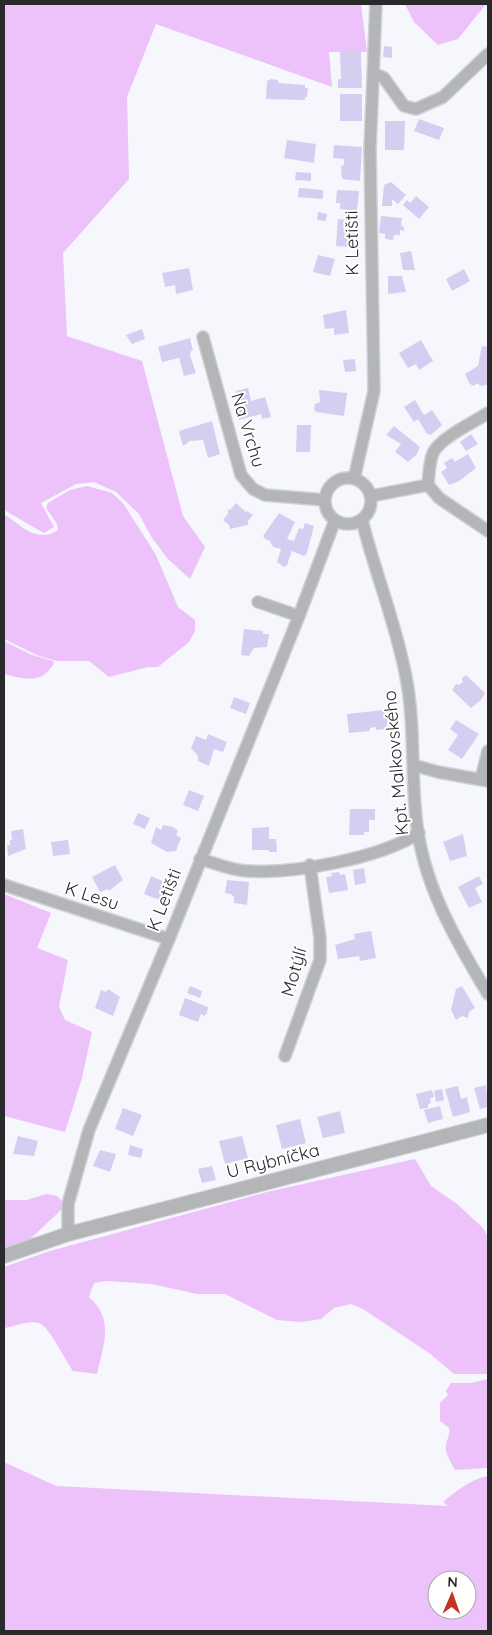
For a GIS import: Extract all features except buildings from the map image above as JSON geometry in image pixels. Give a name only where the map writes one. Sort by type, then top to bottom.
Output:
[{"type":"street","name":"K Letišti","points":[[354,479],[374,391],[370,149],[376,4]]},
{"type":"street","points":[[374,74],[384,78],[404,106],[416,109],[443,97],[488,54]]},
{"type":"street","name":"Na Vrchu","points":[[203,337],[241,475],[253,489],[265,495],[325,500]]},
{"type":"street","points":[[488,413],[441,444],[434,452],[429,467],[428,485],[439,498],[488,531]]},
{"type":"street","points":[[354,479],[364,485],[371,496],[370,509],[362,520],[348,525],[335,520],[327,512],[325,500],[330,488],[340,480],[354,479]]},
{"type":"street","points":[[371,496],[428,485]]},
{"type":"street","name":"K Letišti","points":[[68,1234],[68,1204],[89,1130],[169,939],[299,616],[335,520]]},
{"type":"street","name":"Kpt. Malkovského","points":[[362,520],[398,641],[404,668],[411,709],[412,765],[419,833],[431,886],[456,938],[488,994]]},
{"type":"street","points":[[258,602],[299,616]]},
{"type":"street","points":[[412,765],[438,772],[485,780],[488,751]]},
{"type":"street","points":[[200,859],[247,872],[310,866],[359,858],[403,843],[419,833]]},
{"type":"street","name":"Motýlí","points":[[285,1056],[320,960],[320,938],[310,866]]},
{"type":"street","name":"K Lesu","points":[[4,885],[169,939]]},
{"type":"street","name":"U Rybníčka","points":[[68,1234],[488,1125]]},
{"type":"street","points":[[4,1256],[68,1234]]},
{"type":"shaded area","points":[[4,4],[361,4],[367,52],[329,52],[332,87],[156,24],[127,97],[129,179],[63,253],[67,336],[142,361],[183,516],[205,547],[190,579],[168,559],[152,538],[139,514],[116,492],[94,482],[76,484],[41,503],[54,527],[44,533],[4,510]]},
{"type":"shaded area","points":[[405,4],[486,4],[458,39],[438,45],[414,22]]},
{"type":"shaded area","points":[[87,486],[112,493],[123,503],[156,555],[178,607],[195,620],[195,631],[189,642],[158,667],[148,667],[109,677],[89,661],[57,661],[39,656],[4,639],[4,514],[30,532],[43,535],[50,534],[58,530],[57,524],[46,508],[48,503],[70,490]]},
{"type":"shaded area","points":[[4,641],[32,655],[53,661],[54,663],[44,675],[32,679],[4,674]]},
{"type":"shaded area","points":[[4,894],[51,913],[37,948],[68,960],[59,1007],[65,1020],[92,1032],[82,1078],[65,1132],[4,1116]]},
{"type":"shaded area","points":[[415,1159],[431,1186],[457,1204],[483,1228],[488,1237],[488,1374],[454,1374],[429,1353],[363,1309],[351,1304],[334,1308],[321,1319],[301,1322],[277,1320],[225,1294],[197,1294],[152,1284],[106,1281],[94,1283],[89,1297],[97,1305],[105,1324],[104,1343],[97,1374],[73,1371],[52,1337],[43,1325],[39,1323],[26,1323],[4,1328],[4,1267],[50,1251],[267,1192]]},
{"type":"shaded area","points":[[46,1194],[57,1196],[62,1201],[62,1209],[26,1243],[4,1250],[4,1200],[27,1200]]},
{"type":"shaded area","points":[[488,1379],[488,1468],[455,1470],[446,1451],[449,1428],[440,1421],[440,1403],[448,1395],[446,1391],[451,1383],[471,1383]]},
{"type":"shaded area","points":[[4,1462],[56,1486],[448,1506],[443,1502],[453,1494],[464,1486],[488,1476],[488,1631],[4,1631]]}]
